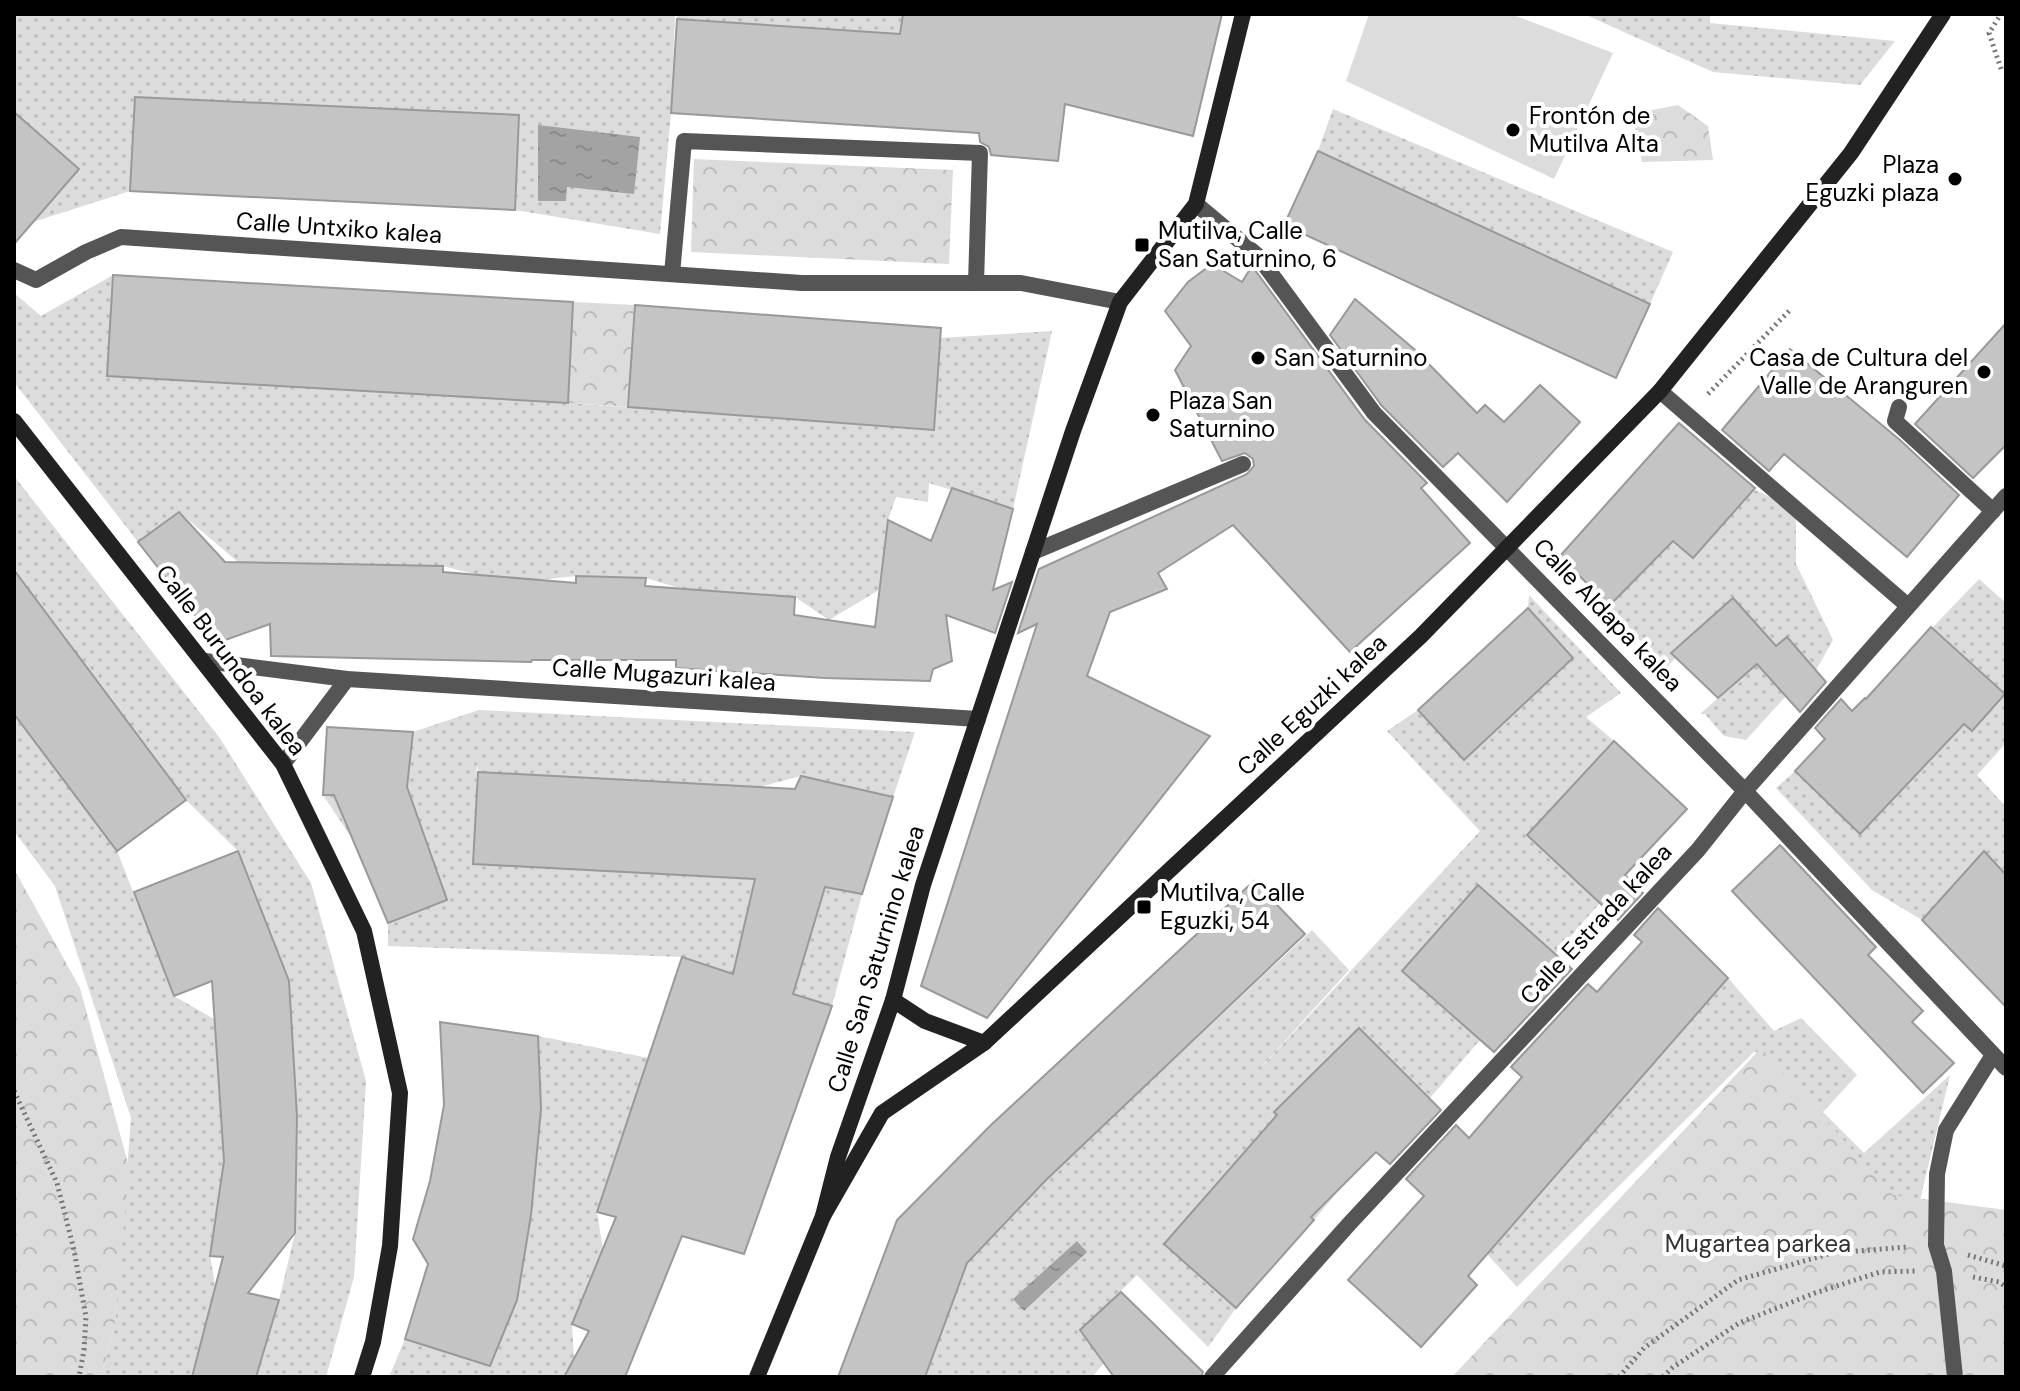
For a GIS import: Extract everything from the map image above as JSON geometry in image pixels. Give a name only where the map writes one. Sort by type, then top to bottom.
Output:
[{"type":"street","name":"Calle San Saturnino kalea","points":[[757,1377],[823,1216],[838,1157],[893,1000],[923,885],[1120,302],[1196,204],[1243,14]]},
{"type":"street","name":"Calle Eguzki kalea","points":[[823,1216],[882,1113],[984,1043],[1421,636],[1660,391],[1851,153],[1943,14]]},
{"type":"street","points":[[672,274],[684,141],[980,153],[976,283]]},
{"type":"street","name":"Calle Aldapa kalea","points":[[1196,204],[1258,256],[1374,413],[1745,791],[2006,1068]]},
{"type":"street","name":"Calle Untxiko kalea","points":[[14,270],[36,280],[86,252],[121,237],[802,283],[1021,283],[1120,302]]},
{"type":"street","points":[[1660,391],[1908,606]]},
{"type":"street","points":[[1899,407],[1895,421],[1993,511]]},
{"type":"street","name":"Calle Burundoa kalea","points":[[14,421],[283,764],[364,931],[400,1093],[390,1246],[373,1342],[362,1377]]},
{"type":"street","points":[[1033,552],[1243,464]]},
{"type":"street","name":"Calle Estrada kalea","points":[[1212,1377],[1350,1223],[1698,850],[1745,791],[2006,496]]},
{"type":"street","name":"Calle Mugazuri kalea","points":[[205,661],[347,679],[978,719]]},
{"type":"street","points":[[283,764],[347,679]]},
{"type":"street","points":[[893,1000],[925,1021],[984,1043]]},
{"type":"street","points":[[1955,1377],[1944,1271],[1936,1245],[1937,1174],[1946,1130],[1993,1055]]},
{"type":"path","points":[[2001,14],[1989,33],[2001,69]]},
{"type":"path","points":[[1687,414],[1789,311]]},
{"type":"path","points":[[14,1091],[57,1183],[71,1238],[86,1317],[79,1377]]},
{"type":"path","points":[[1619,1377],[1644,1348],[1738,1280],[1832,1253],[1936,1245],[2006,1266]]},
{"type":"path","points":[[1663,1377],[1739,1323],[1880,1272],[1944,1271],[1999,1282],[2006,1287]]},
{"type":"green space","points":[[14,14],[675,14],[671,113],[660,234],[515,210],[135,97],[130,191],[33,222],[79,169],[14,112]]},
{"type":"green space","points":[[677,14],[903,14],[900,34],[677,19]]},
{"type":"green space","name":"Frontón de Mutilva Alta","points":[[1369,14],[1511,14],[1613,53],[1554,179],[1346,81]]},
{"type":"green space","points":[[1584,14],[1710,14],[1710,23],[1895,41],[1860,85],[1713,72]]},
{"type":"green space","points":[[1678,105],[1708,126],[1713,160],[1642,162],[1632,114]]},
{"type":"green space","points":[[1333,109],[1673,252],[1650,304],[1318,151]]},
{"type":"green space","points":[[694,159],[953,170],[949,264],[691,252]]},
{"type":"green space","points":[[113,275],[107,376],[568,403],[932,430],[940,338],[1052,331],[1013,509],[929,483],[928,502],[896,497],[888,520],[879,590],[829,620],[795,597],[679,588],[646,578],[576,576],[539,580],[478,575],[443,566],[238,562],[179,512],[138,542],[14,382],[14,293],[41,316]]},
{"type":"green space","points":[[573,302],[635,305],[628,407],[568,403]]},
{"type":"green space","points":[[14,476],[219,737],[311,883],[366,1081],[354,1277],[326,1377],[256,1377],[295,1233],[297,1116],[289,993],[238,851],[186,800],[14,570]]},
{"type":"green space","points":[[1753,489],[1796,509],[1796,564],[1833,640],[1816,670],[1787,637],[1776,646],[1733,598],[1665,669],[1609,606],[1673,541],[1693,558]]},
{"type":"green space","points":[[1979,579],[2006,603],[2006,743],[1977,775],[2006,807],[2006,875],[1984,851],[1922,920],[1872,890],[1776,788],[1795,771],[1861,834],[1930,760],[1865,698]]},
{"type":"green space","points":[[1529,595],[1621,693],[1586,717],[1614,741],[1527,835],[1600,903],[1555,954],[1477,885],[1402,970],[1480,1040],[1430,1098],[1359,1028],[1274,1112],[1345,1183],[1314,1220],[1242,1155],[1164,1243],[1236,1308],[1208,1347],[1137,1275],[1081,1330],[1104,1363],[1092,1377],[925,1377],[967,1263],[1046,1180],[1312,930],[1349,970],[1247,1083],[1480,831],[1387,731],[1418,710],[1465,760],[1572,659],[1528,608]]},
{"type":"green space","points":[[1757,664],[1786,696],[1746,740],[1724,736],[1705,714],[1700,714]]},
{"type":"green space","points":[[479,710],[915,732],[893,797],[801,776],[759,787],[478,772],[477,761],[474,864],[755,879],[733,974],[682,957],[388,946],[388,923],[446,900],[416,816],[353,840],[323,795],[405,798],[413,732]]},
{"type":"green space","points":[[14,714],[117,851],[174,996],[214,1019],[224,1161],[210,1255],[215,1285],[192,1377],[101,1377],[115,1324],[131,1118],[55,886],[14,831]]},
{"type":"green space","points":[[14,869],[80,988],[129,1167],[115,1324],[101,1377],[14,1377]]},
{"type":"green space","points":[[825,887],[862,894],[832,1006],[793,994]]},
{"type":"green space","points":[[1728,978],[1774,1031],[1801,1018],[1857,1075],[1823,1112],[1864,1153],[1950,1075],[1912,1234],[1755,1051],[1517,1287],[1487,1254]]},
{"type":"green space","points":[[538,1036],[648,1058],[597,1212],[603,1250],[572,1324],[574,1359],[564,1377],[389,1377],[405,1339],[490,1366],[533,1180],[541,1109]]},
{"type":"green space","name":"Mugartea parkea","points":[[1761,1048],[1893,1195],[2006,1210],[2006,1377],[1452,1377]]},
{"type":"water","points":[[538,125],[640,137],[634,194],[567,187],[566,201],[538,201]]},
{"type":"water","points":[[1077,1241],[1087,1252],[1024,1311],[1013,1299]]},
{"type":"building","points":[[903,14],[1222,14],[1193,136],[1065,104],[1058,161],[991,155],[989,147],[980,142],[979,133],[671,113],[677,19],[900,34]]},
{"type":"building","points":[[135,97],[519,115],[515,210],[130,191]]},
{"type":"building","points":[[14,112],[79,169],[14,244]]},
{"type":"building","points":[[1318,151],[1650,304],[1616,378],[1284,225]]},
{"type":"building","points":[[1212,264],[1242,282],[1252,266],[1365,420],[1427,483],[1421,488],[1470,543],[1350,652],[1233,525],[1158,573],[1167,589],[1110,612],[1087,676],[1210,736],[987,1018],[921,986],[1037,624],[1018,633],[1039,569],[1247,474],[1254,466],[1253,459],[1245,453],[1222,461],[1175,370],[1191,346],[1165,311],[1188,282]]},
{"type":"building","points":[[113,275],[573,302],[568,403],[107,376]]},
{"type":"building","points":[[1355,299],[1414,349],[1477,413],[1485,405],[1504,422],[1540,385],[1580,422],[1507,502],[1458,453],[1443,467],[1382,406],[1330,335]]},
{"type":"building","points":[[635,305],[941,328],[934,430],[628,407]]},
{"type":"building","name":"Casa de Cultura del Valle de Aranguren","points":[[2006,323],[2006,445],[1973,478],[1915,424]]},
{"type":"building","points":[[1790,349],[1900,440],[1959,495],[1907,557],[1784,454],[1769,471],[1722,430]]},
{"type":"building","points":[[1679,423],[1755,488],[1693,558],[1673,541],[1609,606],[1560,556]]},
{"type":"building","points":[[952,488],[1013,509],[993,590],[1012,582],[995,633],[946,615],[952,661],[933,669],[930,681],[676,668],[676,660],[531,662],[271,656],[270,624],[217,643],[138,542],[179,512],[225,562],[443,566],[443,572],[576,583],[576,576],[646,578],[645,586],[795,597],[794,615],[875,627],[888,520],[931,541]]},
{"type":"building","points":[[14,570],[186,800],[117,851],[14,714]]},
{"type":"building","points":[[1733,598],[1776,646],[1787,637],[1826,682],[1800,712],[1757,664],[1718,698],[1671,653]]},
{"type":"building","points":[[1528,608],[1573,658],[1464,760],[1418,710]]},
{"type":"building","points":[[1931,627],[2005,694],[1972,731],[1964,724],[1860,834],[1795,771],[1825,739],[1815,728],[1841,699],[1852,711]]},
{"type":"building","points":[[327,727],[413,732],[407,787],[447,900],[388,923],[334,795],[323,795]]},
{"type":"building","points":[[1614,741],[1687,809],[1625,875],[1643,893],[1618,920],[1527,835]]},
{"type":"building","points":[[478,772],[795,789],[801,776],[893,797],[862,894],[825,887],[793,994],[832,1006],[744,1254],[682,1236],[625,1377],[564,1377],[589,1331],[572,1324],[616,1217],[597,1212],[682,957],[733,974],[755,879],[473,864]]},
{"type":"building","points":[[1780,845],[1876,947],[1868,955],[1923,1011],[1912,1022],[1954,1063],[1923,1093],[1732,891]]},
{"type":"building","points":[[238,851],[289,981],[297,1116],[295,1233],[248,1293],[279,1300],[256,1377],[192,1377],[223,1257],[210,1256],[224,1161],[212,981],[174,996],[134,892]]},
{"type":"building","points":[[1984,851],[2006,875],[2006,1007],[1922,920]]},
{"type":"building","points":[[1254,881],[1305,934],[1046,1180],[967,1263],[925,1377],[838,1377],[897,1220],[991,1125]]},
{"type":"building","points":[[1478,885],[1572,969],[1494,1052],[1402,971]]},
{"type":"building","points":[[1658,908],[1728,978],[1468,1276],[1477,1285],[1421,1347],[1348,1280],[1424,1196],[1406,1179],[1456,1125],[1469,1138],[1522,1077],[1511,1067],[1588,984],[1597,992],[1642,942],[1634,935]]},
{"type":"building","points":[[440,1022],[538,1036],[541,1109],[531,1215],[517,1300],[490,1366],[405,1339],[428,1264],[413,1239],[430,1181],[444,1105]]},
{"type":"building","points":[[1359,1028],[1441,1110],[1390,1164],[1376,1152],[1311,1217],[1314,1220],[1236,1308],[1164,1244],[1277,1115],[1274,1112]]},
{"type":"building","points":[[1121,1292],[1203,1372],[1201,1377],[1114,1377],[1080,1330]]},
{"type":"place","name":"Frontón de Mutilva Alta","points":[[1513,130]]},
{"type":"place","name":"Plaza Eguzki plaza","points":[[1955,179]]},
{"type":"place","name":"Mutilva, Calle San Saturnino, 6","points":[[1142,245]]},
{"type":"place","name":"San Saturnino","points":[[1258,358]]},
{"type":"place","name":"Casa de Cultura del Valle de Aranguren","points":[[1984,372]]},
{"type":"place","name":"Plaza San Saturnino","points":[[1153,415]]},
{"type":"place","name":"Mutilva, Calle Eguzki, 54","points":[[1144,907]]}]
